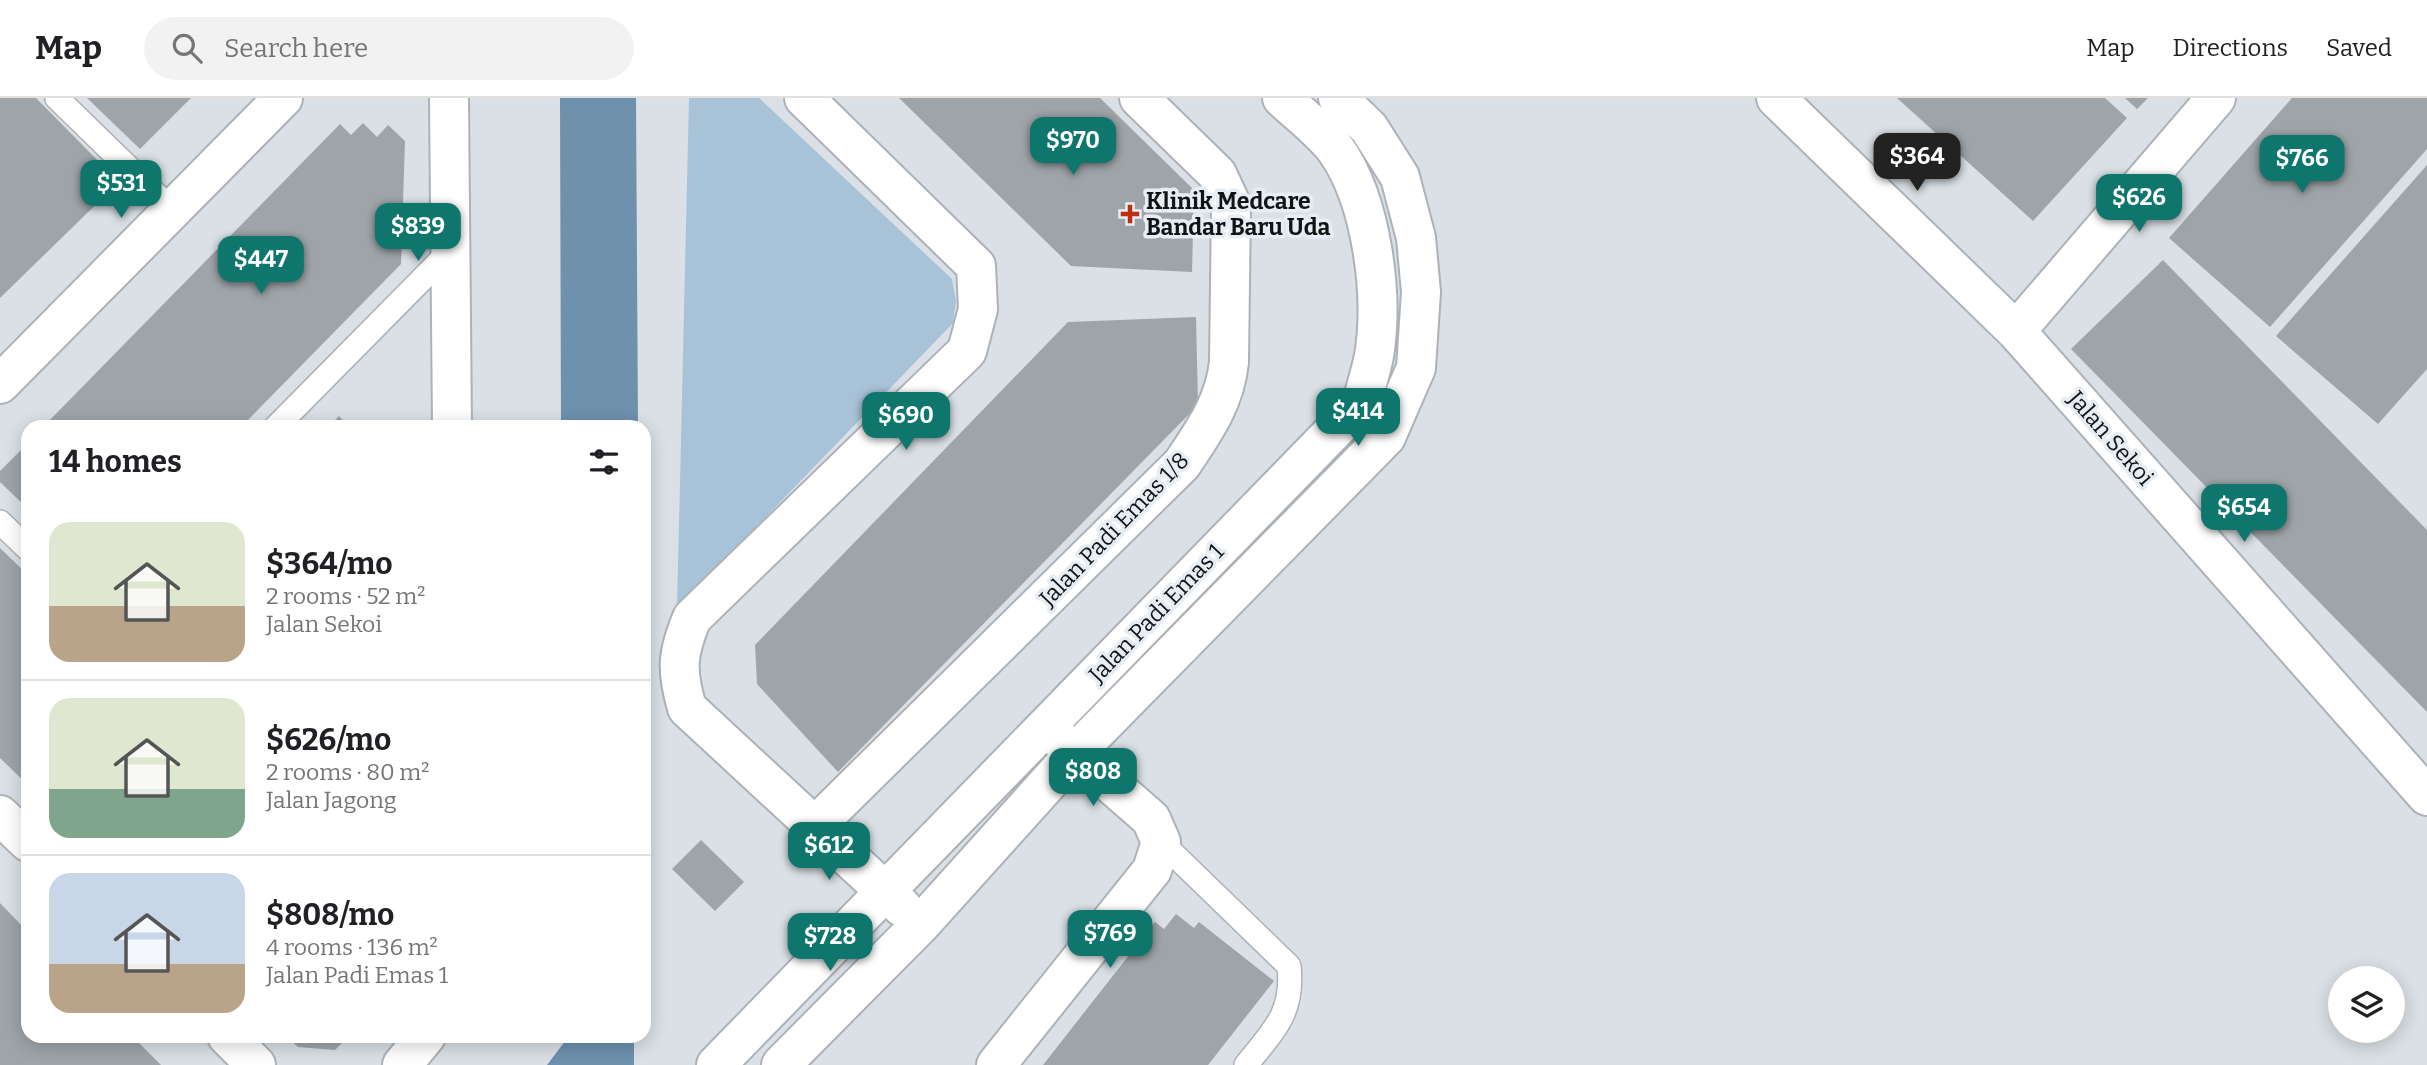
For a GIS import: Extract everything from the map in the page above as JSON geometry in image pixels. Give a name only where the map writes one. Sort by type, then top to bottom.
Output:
[{"type":"street","points":[[0,384],[284,98]]},
{"type":"street","points":[[449,98],[448,253],[452,420]]},
{"type":"street","points":[[804,98],[976,266],[978,309],[967,351],[692,618],[679,648],[678,678],[687,708],[813,828],[921,924]]},
{"type":"street","name":"Jalan Padi Emas 1/8","points":[[813,828],[1182,464],[1210,423],[1226,386],[1231,204],[1217,174],[1139,98]]},
{"type":"street","name":"Jalan Padi Emas 1","points":[[716,1065],[1362,402],[1374,355],[1376,297],[1372,238],[1359,196],[1335,149],[1282,98]]},
{"type":"street","name":"Jalan Padi Emas 1","points":[[781,1065],[921,924],[1075,753],[1386,437],[1416,368],[1421,292],[1416,238],[1400,177],[1369,128],[1338,98]]},
{"type":"street","name":"Jalan Sekoi","points":[[1776,98],[2016,331],[2427,796]]},
{"type":"street","points":[[2016,331],[2216,98]]},
{"type":"street","points":[[996,1065],[1152,870],[1161,842],[1151,819],[1045,727]]},
{"type":"street","points":[[0,815],[21,835]]},
{"type":"street","points":[[234,1043],[257,1065]]},
{"type":"street","points":[[402,1065],[420,1043]]},
{"type":"lane","points":[[57,98],[172,210]]},
{"type":"lane","points":[[283,420],[448,253]]},
{"type":"lane","points":[[0,522],[21,542]]},
{"type":"lane","points":[[1161,842],[1289,966],[1291,989],[1284,1018],[1246,1065]]},
{"type":"shaded area","points":[[560,98],[636,98],[638,420],[561,420]]},
{"type":"shaded area","points":[[689,98],[759,98],[952,279],[956,301],[953,323],[677,609]]},
{"type":"shaded area","points":[[564,1043],[634,1043],[634,1065],[547,1065]]},
{"type":"building","points":[[0,98],[36,98],[119,182],[0,298]]},
{"type":"building","points":[[87,98],[191,98],[140,149]]},
{"type":"building","points":[[899,98],[1100,98],[1194,190],[1192,272],[1071,266]]},
{"type":"building","points":[[1897,98],[2105,98],[2127,118],[2033,221]]},
{"type":"building","points":[[2125,98],[2148,98],[2137,109]]},
{"type":"building","points":[[2292,98],[2427,98],[2427,149],[2270,327],[2169,238]]},
{"type":"building","points":[[363,123],[377,137],[388,125],[405,141],[401,264],[248,420],[50,420],[340,124],[351,135]]},
{"type":"building","points":[[2427,165],[2427,369],[2378,424],[2276,336]]},
{"type":"building","points":[[2163,260],[2427,530],[2427,712],[2071,349]]},
{"type":"building","points":[[1196,317],[1198,405],[838,772],[757,684],[755,645],[1068,322]]},
{"type":"building","points":[[21,450],[21,502],[0,482],[0,471]]},
{"type":"building","points":[[0,548],[21,568],[21,778],[0,758]]},
{"type":"building","points":[[701,840],[744,882],[715,911],[672,869]]},
{"type":"building","points":[[0,903],[21,925],[21,1043],[139,1043],[161,1065],[0,1065]]},
{"type":"building","points":[[1176,914],[1194,928],[1199,922],[1274,981],[1208,1065],[1043,1065],[1155,922],[1164,929]]},
{"type":"building","points":[[294,1043],[342,1043],[335,1050],[298,1047]]},
{"type":"place","name":"Klinik Medcare Bandar Baru Uda","points":[[1130,214]]}]
